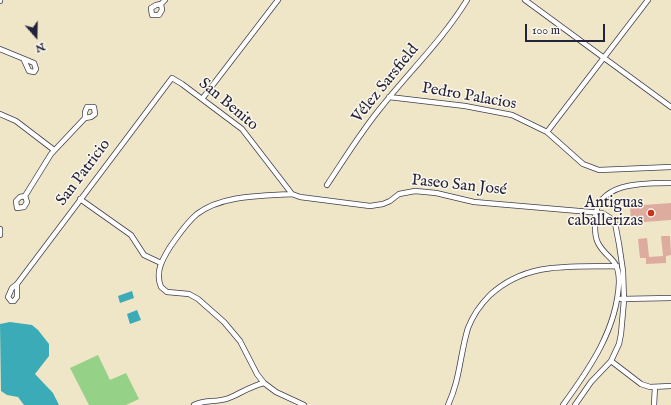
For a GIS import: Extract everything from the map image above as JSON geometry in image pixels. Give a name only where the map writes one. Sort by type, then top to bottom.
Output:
[{"type":"street","points":[[202,99],[278,0]]},
{"type":"street","name":"Vélez Sarsfield","points":[[327,185],[389,97],[439,41],[454,21],[466,0]]},
{"type":"street","points":[[525,0],[671,108]]},
{"type":"street","points":[[547,132],[648,0]]},
{"type":"street","points":[[0,49],[24,60]]},
{"type":"street","name":"San Benito","points":[[172,78],[245,132],[292,194]]},
{"type":"street","name":"San Patricio","points":[[17,284],[172,78]]},
{"type":"street","name":"Pedro Palacios","points":[[389,97],[503,113],[527,122],[547,132],[583,164],[599,170],[606,171],[671,167]]},
{"type":"street","points":[[0,114],[16,121],[54,150]]},
{"type":"street","points":[[25,196],[54,150],[66,140],[85,118]]},
{"type":"street","points":[[563,405],[597,356],[611,322],[617,298],[619,280],[617,266],[596,238],[596,213],[601,200],[614,190],[623,187],[652,183],[671,183]]},
{"type":"street","name":"Paseo San José","points":[[161,263],[185,226],[201,212],[237,199],[292,194],[300,197],[370,206],[383,204],[399,194],[415,191],[436,193],[474,202],[596,213],[610,217],[615,222],[623,271],[624,300]]},
{"type":"street","points":[[80,199],[131,235],[144,255],[161,263],[159,282],[163,290],[189,294],[214,312],[240,341],[257,374],[264,383],[276,392],[304,405]]},
{"type":"street","points":[[0,229],[0,235]]},
{"type":"street","points":[[448,405],[457,386],[468,329],[474,314],[482,303],[497,288],[512,279],[536,269],[552,267],[617,266]]},
{"type":"street","points":[[617,298],[624,300],[671,298]]},
{"type":"street","points":[[575,405],[591,382],[611,361],[619,344],[624,300]]},
{"type":"street","points":[[611,361],[641,384],[655,387],[671,386]]},
{"type":"street","points":[[194,405],[200,402],[229,398],[246,388],[264,383]]},
{"type":"street","points":[[654,405],[655,387]]},
{"type":"green space","points":[[98,355],[110,380],[126,373],[139,399],[126,405],[89,405],[70,368]]},
{"type":"water","points":[[132,291],[134,298],[120,303],[118,296]]},
{"type":"water","points":[[137,310],[141,320],[130,324],[127,314]]},
{"type":"water","points":[[10,322],[32,325],[49,344],[49,356],[35,374],[53,393],[59,405],[24,405],[18,397],[7,395],[1,391],[0,324]]},
{"type":"building","name":"Antiguas caballerizas","points":[[671,203],[671,220],[631,223],[630,206]]},
{"type":"building","points":[[661,236],[670,236],[671,255],[666,256],[666,263],[646,264],[646,258],[640,258],[638,239],[647,238],[649,257],[663,256]]},
{"type":"place","name":"Antiguas caballerizas","points":[[651,213]]}]
